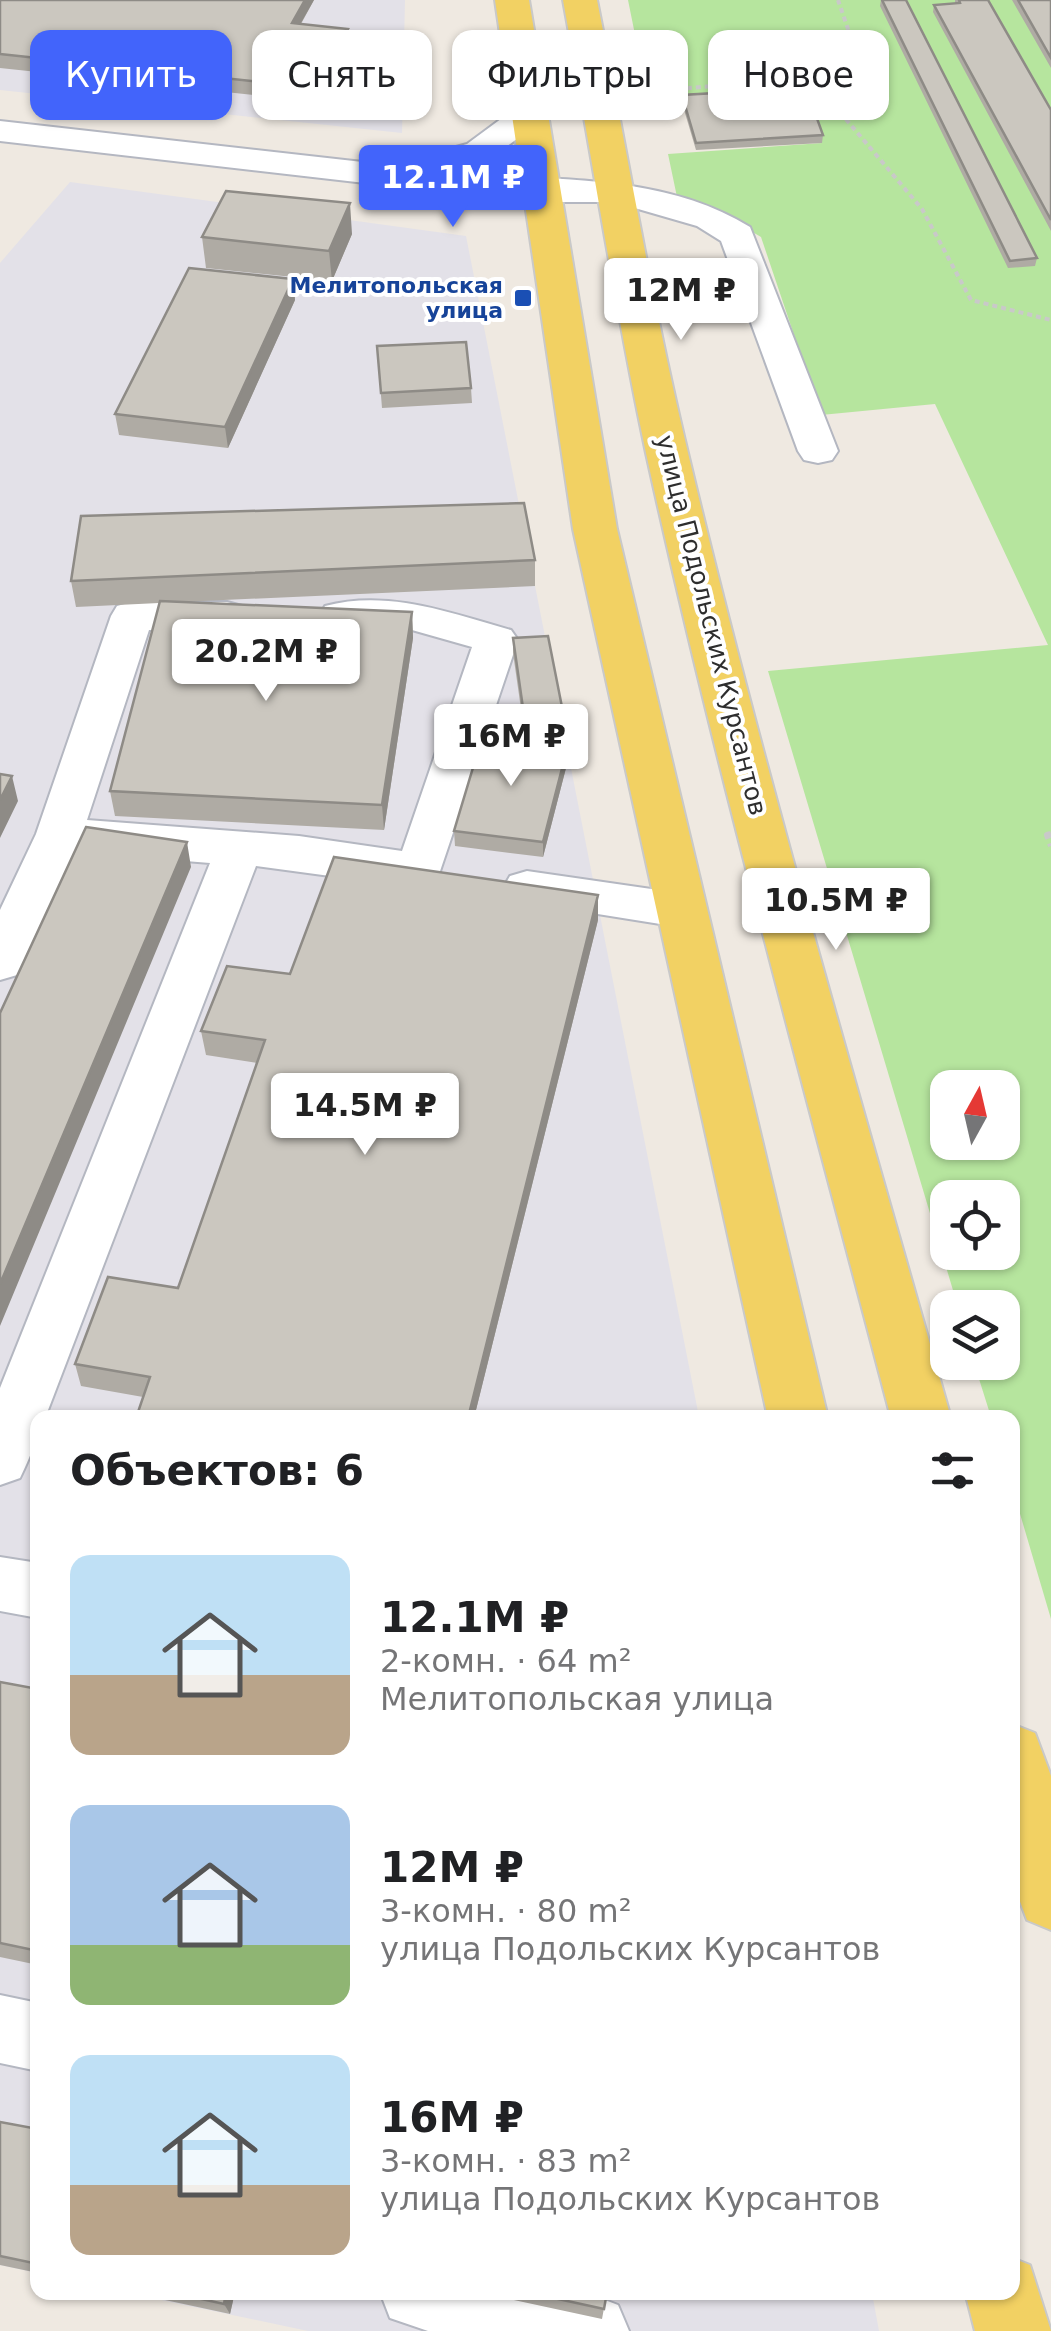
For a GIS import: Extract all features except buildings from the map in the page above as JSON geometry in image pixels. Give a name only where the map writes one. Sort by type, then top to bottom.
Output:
[{"type":"main road","points":[[512,0],[516,30]]},
{"type":"main road","name":"улица Подольских Курсантов","points":[[580,0],[680,508],[783,910],[919,1410]]},
{"type":"main road","points":[[529,120],[594,529],[796,1410]]},
{"type":"main road","points":[[1020,1784],[1051,1896]]},
{"type":"main road","points":[[1006,2300],[1013,2331]]},
{"type":"street","points":[[388,176],[479,151],[520,120]]},
{"type":"street","points":[[0,131],[388,176],[535,227],[543,214],[616,191],[710,218],[737,235],[818,452]]},
{"type":"street","points":[[0,962],[59,834],[132,616],[414,616],[496,640],[451,876]]},
{"type":"street","points":[[59,834],[299,853],[679,910]]},
{"type":"street","points":[[0,1460],[240,849]]},
{"type":"street","points":[[0,1584],[30,1590]]},
{"type":"street","points":[[0,2030],[30,2036]]},
{"type":"street","points":[[452,2300],[592,2331]]},
{"type":"path","points":[[838,0],[848,30]]},
{"type":"path","points":[[847,120],[922,209],[972,300],[1051,320]]},
{"type":"path","points":[[1051,834],[1047,835],[1051,846]]},
{"type":"shaded area","points":[[0,0],[405,0],[404,30],[252,30],[252,117],[232,115],[232,30],[30,30],[30,93],[0,90]]},
{"type":"shaded area","points":[[280,120],[402,120],[402,133]]},
{"type":"shaded area","points":[[70,182],[466,236],[698,1410],[30,1410],[30,2271],[0,2265],[0,263]]},
{"type":"shaded area","points":[[161,2300],[873,2300],[879,2331],[308,2331]]},
{"type":"green space","points":[[628,0],[1051,0],[1051,1619],[1020,1514],[1020,1410],[989,1410],[979,1380],[1020,1380],[1020,1290],[953,1290],[947,1270],[1020,1270],[1020,1180],[930,1180],[930,1213],[768,671],[1048,645],[935,404],[821,415],[761,237],[703,203],[677,197],[668,154],[822,143],[814,120],[889,120],[889,30],[708,30],[708,101],[688,102],[688,30],[634,30]]},
{"type":"place","name":"Мелитопольская улица","points":[[523,298]]}]
